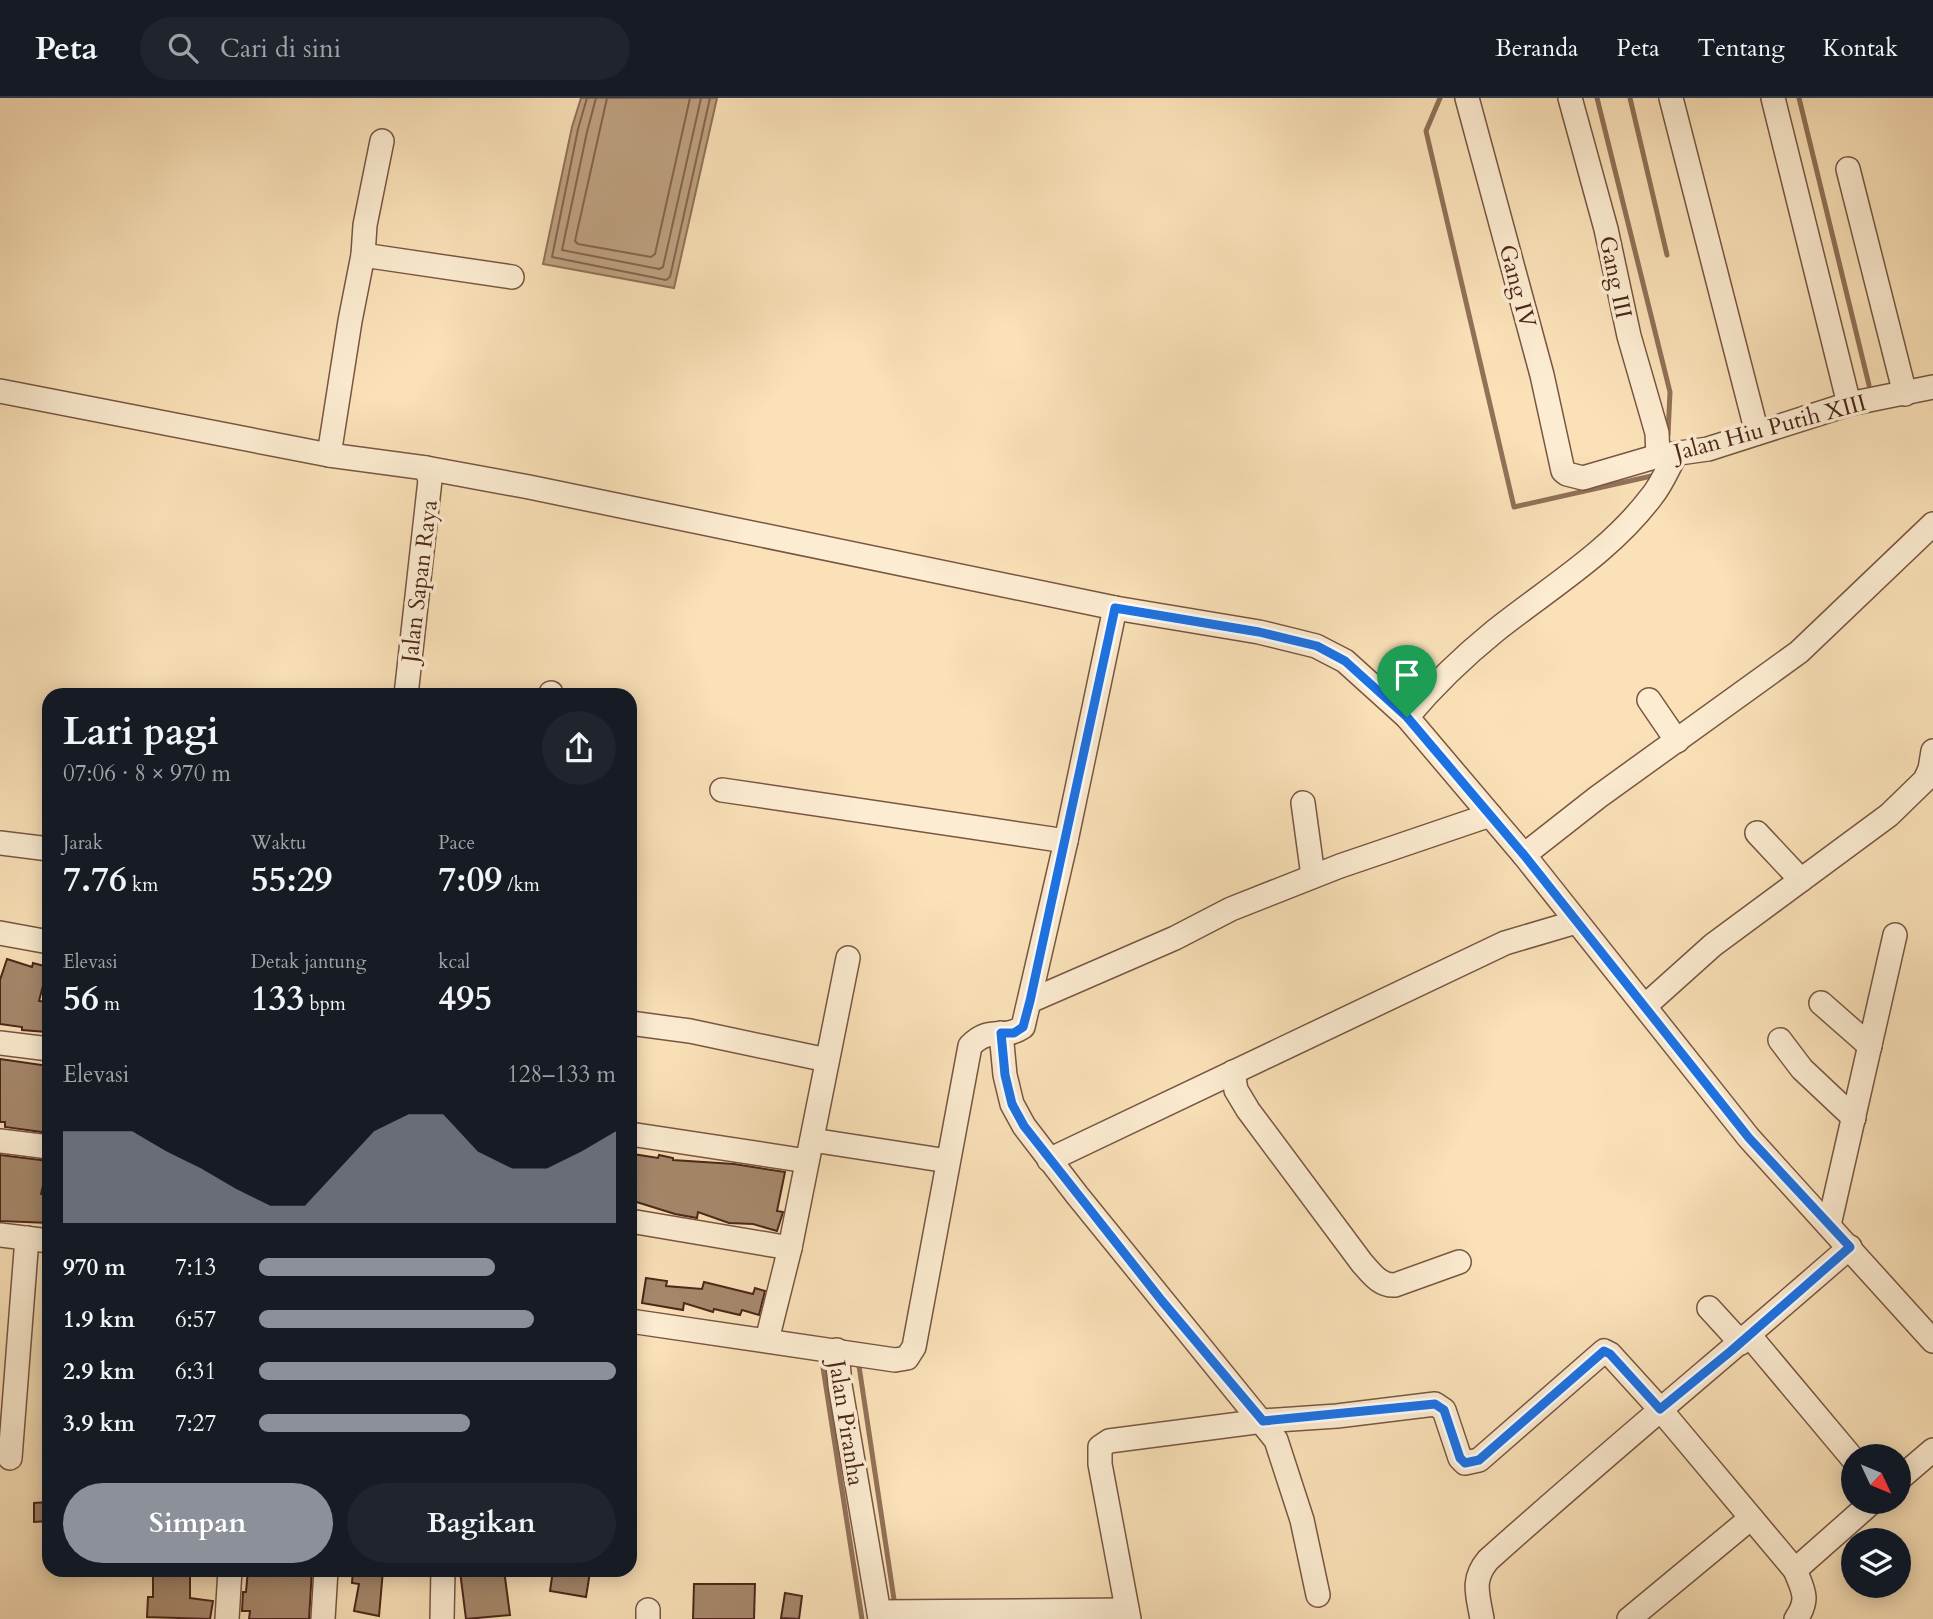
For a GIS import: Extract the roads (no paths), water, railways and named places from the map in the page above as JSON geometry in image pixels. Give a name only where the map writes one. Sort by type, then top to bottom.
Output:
[{"type":"street","name":"Gang IV","points":[[1467,98],[1542,374],[1563,471],[1567,474]]},
{"type":"street","name":"Gang III","points":[[1570,98],[1606,229],[1629,335],[1657,433],[1667,455]]},
{"type":"street","points":[[1671,98],[1758,433]]},
{"type":"street","points":[[1773,98],[1849,404]]},
{"type":"street","points":[[329,455],[363,255],[365,225],[382,141]]},
{"type":"street","points":[[1848,169],[1905,394]]},
{"type":"street","points":[[363,255],[512,277]]},
{"type":"street","name":"Jalan Hiu Putih XIII","points":[[1567,474],[1583,478],[1667,455],[1708,449],[1849,404],[1933,387]]},
{"type":"street","points":[[0,391],[329,455],[426,468],[555,492],[1115,608],[1259,632],[1317,646],[1345,661],[1407,717],[1524,855],[1749,1138],[1930,1333]]},
{"type":"street","points":[[1407,717],[1425,695],[1495,632],[1575,572],[1620,532],[1654,494],[1667,455]]},
{"type":"street","name":"Jalan Sapan Raya","points":[[407,688],[430,480],[426,468]]},
{"type":"street","points":[[1524,855],[1598,797],[1799,652],[1933,524]]},
{"type":"street","points":[[837,1350],[895,1360],[907,1358],[914,1347],[970,1046],[979,1036],[1014,1033],[1023,1027],[1066,841],[1115,608]]},
{"type":"street","points":[[1649,700],[1677,741]]},
{"type":"street","points":[[1645,1006],[1713,945],[1889,815],[1925,780],[1933,751]]},
{"type":"street","points":[[722,790],[1066,841]]},
{"type":"street","points":[[1303,803],[1313,876]]},
{"type":"street","points":[[1030,1001],[1175,938],[1230,909],[1313,876],[1490,815]]},
{"type":"street","points":[[1757,833],[1801,880]]},
{"type":"street","points":[[0,843],[42,848]]},
{"type":"street","points":[[1049,1160],[1505,943],[1576,922]]},
{"type":"street","points":[[0,933],[42,941]]},
{"type":"street","points":[[1829,1225],[1895,935]]},
{"type":"street","points":[[767,1340],[790,1248],[848,957]]},
{"type":"street","points":[[1821,1003],[1870,1045]]},
{"type":"street","points":[[637,1024],[690,1031],[827,1060]]},
{"type":"street","points":[[1001,1033],[1005,1075],[1012,1104],[1024,1126],[1276,1440],[1302,1520],[1318,1595]]},
{"type":"street","points":[[1780,1040],[1802,1069],[1854,1118]]},
{"type":"street","points":[[0,1043],[42,1048]]},
{"type":"street","points":[[1233,1072],[1236,1090],[1248,1110],[1362,1264],[1380,1281],[1395,1285],[1459,1262]]},
{"type":"street","points":[[637,1135],[948,1161]]},
{"type":"street","points":[[0,1141],[42,1146]]},
{"type":"street","points":[[637,1222],[790,1248]]},
{"type":"street","points":[[0,1235],[38,1240],[10,1458]]},
{"type":"street","points":[[1482,1619],[1478,1571],[1488,1560],[1850,1247]]},
{"type":"street","points":[[1709,1308],[1745,1339],[1841,1446]]},
{"type":"street","name":"Jalan Piranha","points":[[637,1322],[837,1350],[840,1385],[879,1615]]},
{"type":"street","points":[[879,1615],[1128,1615],[1100,1464],[1100,1447],[1109,1441],[1263,1421],[1435,1404],[1444,1410],[1460,1458],[1465,1463],[1472,1463],[1479,1460],[1604,1351],[1610,1354],[1660,1409],[1795,1570],[1805,1595],[1803,1609],[1797,1619]]},
{"type":"street","points":[[1911,1469],[1933,1450]]},
{"type":"street","points":[[1795,1570],[1858,1514]]},
{"type":"street","points":[[1629,1619],[1751,1518]]},
{"type":"street","points":[[227,1619],[230,1577]]},
{"type":"street","points":[[323,1619],[326,1577]]},
{"type":"street","points":[[442,1619],[443,1577]]},
{"type":"water","points":[[581,98],[717,98],[674,288],[543,264],[572,127]]},
{"type":"waterway","points":[[1440,98],[1426,131],[1514,507],[1656,475]]},
{"type":"waterway","points":[[1597,98],[1670,392],[1668,435]]},
{"type":"waterway","points":[[1630,98],[1667,255]]},
{"type":"waterway","points":[[1799,98],[1869,385]]},
{"type":"waterway","points":[[822,1361],[862,1619]]},
{"type":"waterway","points":[[859,1366],[895,1606]]}]
